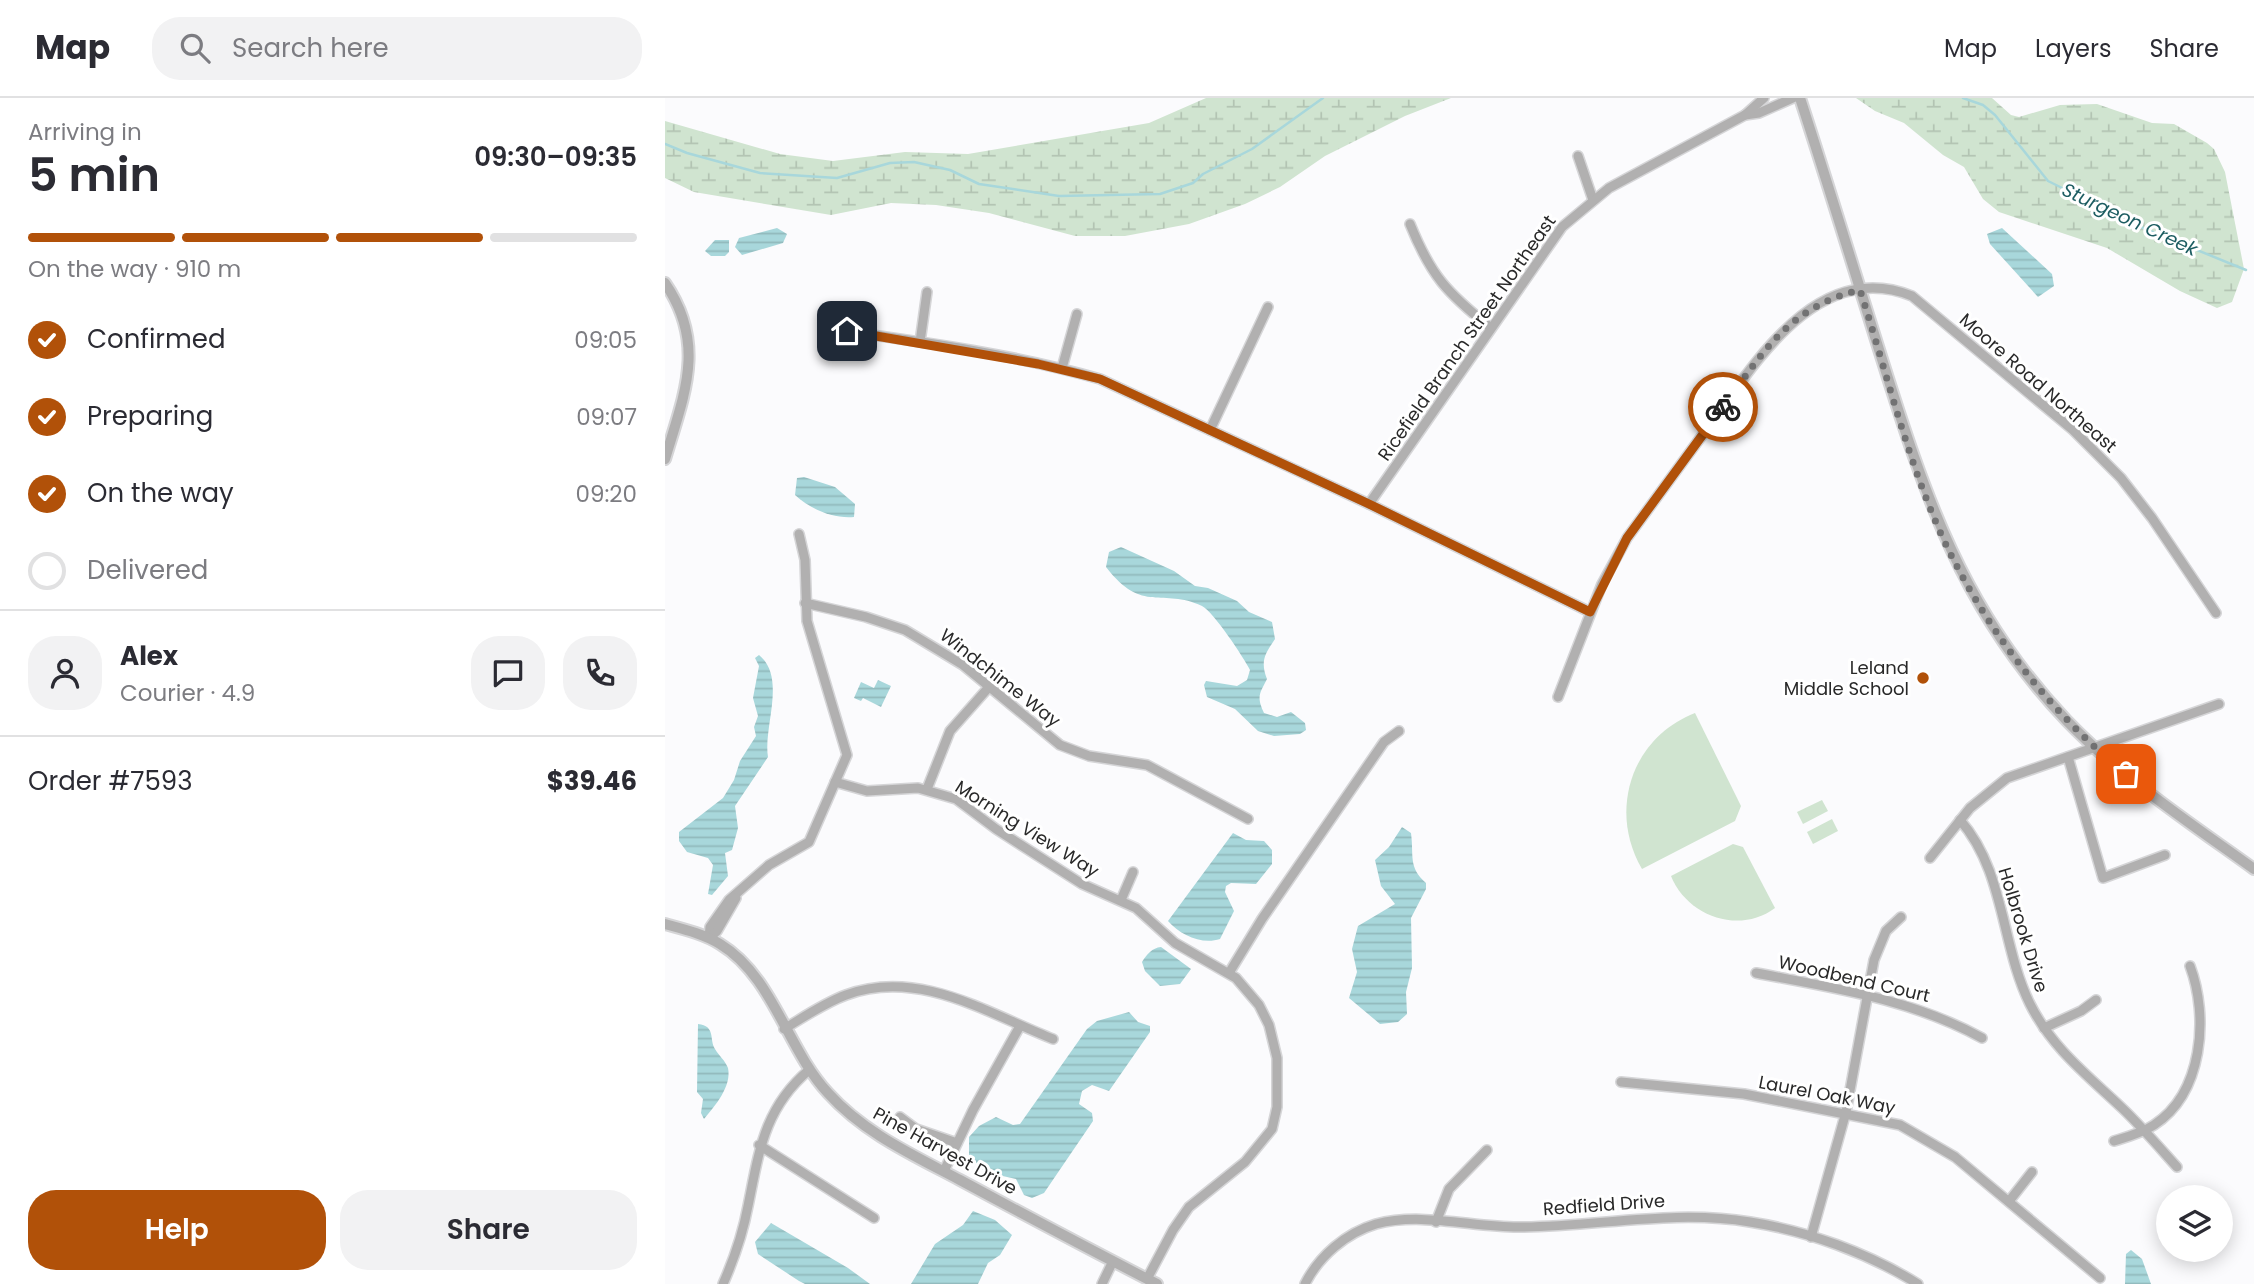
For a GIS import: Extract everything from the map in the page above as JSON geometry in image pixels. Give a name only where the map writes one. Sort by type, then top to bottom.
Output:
[{"type":"street","name":"Ricefield Branch Street Northeast","points":[[1369,504],[1550,242],[1593,200],[1626,178],[1745,115],[1765,98]]},
{"type":"street","name":"Ricefield Branch Street Northeast","points":[[1745,115],[1759,113],[1793,98]]},
{"type":"street","points":[[1800,98],[1924,489],[1948,550],[1968,587],[2019,663],[2066,721],[2158,799],[2253,869]]},
{"type":"street","points":[[1579,156],[1593,200]]},
{"type":"street","points":[[1410,224],[1429,268],[1441,285],[1491,328]]},
{"type":"street","points":[[665,283],[684,321],[690,359],[688,382],[665,458]]},
{"type":"street","name":"Moore Road Northeast","points":[[1557,697],[1590,612],[1627,538],[1764,349],[1781,332],[1819,304],[1844,292],[1892,290],[1912,296],[2073,430],[2121,478],[2152,517],[2216,613]]},
{"type":"street","points":[[920,342],[927,292]]},
{"type":"street","points":[[1210,430],[1268,307]]},
{"type":"street","points":[[1062,369],[1077,314]]},
{"type":"street","points":[[823,328],[920,342],[1062,369],[1100,379],[1369,504],[1590,612]]},
{"type":"street","points":[[709,938],[717,931],[737,893],[769,865],[806,845],[847,751],[810,632],[805,603],[805,560],[799,534]]},
{"type":"street","name":"Windchime Way","points":[[805,603],[878,620],[905,630],[950,655],[1060,745],[1089,755],[1147,765],[1248,818]]},
{"type":"street","points":[[927,789],[950,731],[989,687]]},
{"type":"street","points":[[1930,858],[1960,820],[1992,787],[2007,778],[2219,704]]},
{"type":"street","points":[[1229,973],[1266,912],[1384,742],[1399,731]]},
{"type":"street","points":[[2068,757],[2103,878],[2165,855]]},
{"type":"street","name":"Morning View Way","points":[[835,782],[867,791],[901,787],[927,789],[963,803],[996,829],[1082,884],[1121,900],[1143,913],[1182,947],[1229,973],[1259,1005],[1273,1037],[1278,1068],[1274,1122],[1265,1141],[1203,1193],[1184,1213],[1152,1281]]},
{"type":"street","name":"Holbrook Drive","points":[[1960,820],[1982,851],[2022,984],[2045,1028],[2061,1053],[2144,1131],[2177,1167]]},
{"type":"street","points":[[1121,900],[1133,872]]},
{"type":"street","points":[[1811,1237],[1846,1112],[1867,994],[1882,938],[1889,926],[1901,917]]},
{"type":"street","name":"Pine Harvest Drive","points":[[665,924],[709,938],[725,947],[752,975],[809,1070],[827,1092],[863,1125],[1152,1281]]},
{"type":"street","points":[[2114,1141],[2157,1124],[2173,1107],[2194,1072],[2199,1052],[2198,1020],[2196,981],[2190,966]]},
{"type":"street","name":"Woodbend Court","points":[[1756,973],[1867,994],[1931,1012],[1982,1038]]},
{"type":"street","points":[[784,1029],[847,994],[900,985],[945,994],[1053,1039]]},
{"type":"street","points":[[2045,1028],[2081,1011],[2096,1000]]},
{"type":"street","points":[[944,1171],[1020,1026]]},
{"type":"street","points":[[723,1284],[746,1218],[759,1145],[781,1099],[809,1070]]},
{"type":"street","name":"Laurel Oak Way","points":[[1621,1082],[1713,1090],[1846,1112],[1900,1125],[1925,1137],[2010,1200],[2100,1278]]},
{"type":"street","points":[[900,1117],[916,1129],[957,1143]]},
{"type":"street","points":[[759,1145],[874,1217]]},
{"type":"street","points":[[1436,1222],[1449,1189],[1487,1150]]},
{"type":"street","points":[[2010,1200],[2032,1172]]},
{"type":"street","name":"Redfield Drive","points":[[1305,1284],[1329,1251],[1356,1232],[1394,1221],[1545,1226],[1700,1216],[1754,1222],[1811,1237],[1873,1260],[1918,1284]]},
{"type":"street","points":[[1102,1284],[1113,1261]]},
{"type":"green space","points":[[1206,98],[1451,98],[1405,116],[1325,156],[1280,187],[1245,204],[1189,224],[1125,236],[1075,236],[989,213],[936,205],[891,203],[831,215],[694,192],[665,178],[665,121],[780,154],[833,161],[905,152],[968,154],[1149,123]]},
{"type":"green space","points":[[1856,98],[1992,98],[2011,115],[2019,117],[2060,105],[2097,104],[2152,123],[2174,124],[2214,149],[2225,172],[2244,269],[2232,302],[2217,308],[2180,291],[2107,248],[1999,212],[1983,199],[1964,167],[1943,155],[1904,123],[1875,111]]},
{"type":"green space","points":[[1695,713],[1741,806],[1735,821],[1642,869],[1632,847],[1627,824],[1627,801],[1632,779],[1641,758],[1655,740],[1673,725]]},
{"type":"green space","points":[[1822,800],[1828,811],[1803,824],[1797,812]]},
{"type":"green space","points":[[1832,819],[1838,831],[1813,844],[1807,832]]},
{"type":"green space","points":[[1733,844],[1743,847],[1775,908],[1761,916],[1730,920],[1701,911],[1689,902],[1671,876]]},
{"type":"water","points":[[777,228],[787,234],[783,243],[742,255],[735,247],[739,238]]},
{"type":"water","points":[[2002,228],[2052,274],[2054,286],[2038,297],[1990,244],[1987,234]]},
{"type":"water","points":[[715,240],[729,240],[729,252],[725,256],[711,256],[705,251]]},
{"type":"water","points":[[804,477],[835,487],[855,504],[854,517],[830,515],[801,500],[795,495],[797,478]]},
{"type":"water","points":[[1121,547],[1174,571],[1195,586],[1208,588],[1237,601],[1249,612],[1272,622],[1275,639],[1265,658],[1267,679],[1262,688],[1260,702],[1264,713],[1277,717],[1291,712],[1305,723],[1306,730],[1300,734],[1274,736],[1258,731],[1235,709],[1207,697],[1204,685],[1206,681],[1237,686],[1247,680],[1250,670],[1247,664],[1220,625],[1202,606],[1188,601],[1142,595],[1119,582],[1106,567],[1109,552]]},
{"type":"water","points":[[759,655],[772,676],[768,757],[735,806],[738,828],[732,850],[725,853],[728,876],[712,895],[708,894],[713,865],[708,858],[687,852],[679,841],[679,832],[723,798],[734,780],[740,761],[756,736],[754,727],[758,716],[753,698],[759,666],[755,658]]},
{"type":"water","points":[[878,680],[891,686],[881,707],[863,698],[861,701],[854,698],[861,682],[874,688]]},
{"type":"water","points":[[1402,827],[1411,833],[1414,866],[1426,883],[1426,889],[1411,918],[1412,968],[1406,992],[1407,1014],[1398,1022],[1380,1024],[1349,998],[1357,972],[1352,949],[1358,926],[1395,904],[1381,886],[1375,860],[1389,847]]},
{"type":"water","points":[[1233,833],[1246,840],[1264,841],[1272,850],[1272,864],[1256,884],[1231,883],[1226,886],[1225,892],[1234,911],[1220,939],[1206,941],[1192,938],[1168,921]]},
{"type":"water","points":[[1161,947],[1191,969],[1180,984],[1160,986],[1145,971],[1142,962],[1144,959],[1152,950]]},
{"type":"water","points":[[1129,1012],[1138,1022],[1150,1026],[1150,1032],[1109,1091],[1092,1085],[1082,1091],[1079,1104],[1092,1113],[1093,1121],[1044,1193],[1032,1198],[1024,1195],[1016,1179],[985,1172],[969,1155],[969,1137],[979,1126],[996,1117],[1013,1125],[1020,1124],[1087,1029],[1097,1021]]},
{"type":"water","points":[[698,1024],[710,1030],[713,1045],[727,1065],[729,1075],[722,1095],[704,1119],[701,1113],[703,1099],[697,1092]]},
{"type":"water","points":[[973,1211],[995,1220],[1012,1235],[1000,1255],[988,1263],[978,1284],[911,1284],[935,1244],[963,1225]]},
{"type":"water","points":[[771,1223],[870,1284],[805,1284],[799,1281],[758,1254],[755,1242]]},
{"type":"water","points":[[2131,1250],[2142,1259],[2151,1284],[2125,1284],[2126,1254]]},
{"type":"waterway","name":"Sturgeon Creek","points":[[665,144],[687,153],[760,173],[837,178],[890,163],[914,162],[950,170],[979,184],[1059,196],[1160,194],[1193,183],[1203,174],[1252,149],[1323,98]]},
{"type":"waterway","name":"Sturgeon Creek","points":[[1963,98],[1983,105],[1995,115],[2048,181],[2143,228],[2246,270]]},
{"type":"way so far","points":[[1723,407],[1764,349],[1781,332],[1808,310],[1829,298],[1860,290],[1928,501],[1948,550],[1968,587],[2019,663],[2066,721],[2126,774]]},
{"type":"place","name":"Leland Middle School","points":[[1923,678]]},
{"type":"route","points":[[847,331],[1038,364],[1100,379],[1369,504],[1590,612],[1611,565],[1627,538],[1723,407]]}]
